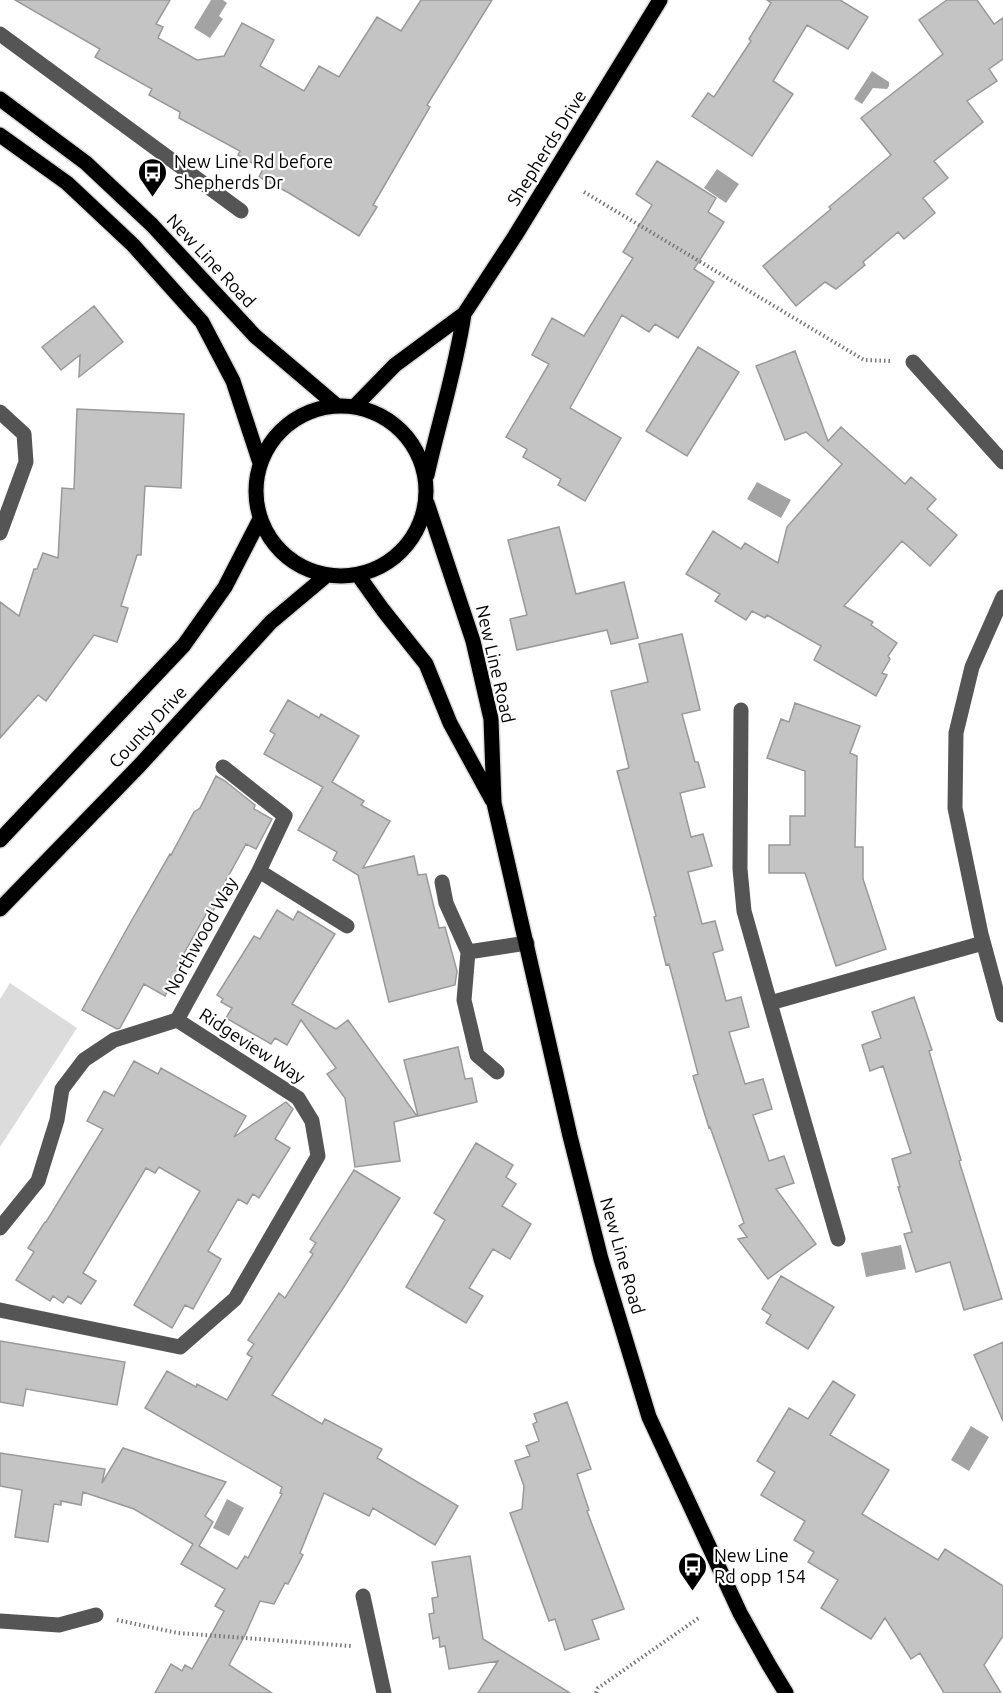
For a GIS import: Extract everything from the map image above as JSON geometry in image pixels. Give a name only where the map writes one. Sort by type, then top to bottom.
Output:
[{"type":"main road","name":"Shepherds Drive","points":[[355,406],[395,365],[464,314],[515,236],[660,0]]},
{"type":"main road","name":"New Line Road","points":[[0,99],[86,163],[152,225],[255,336],[336,405]]},
{"type":"main road","points":[[0,135],[67,183],[134,245],[202,322],[233,381],[260,463]]},
{"type":"main road","name":"Shepherds Drive","points":[[426,477],[458,354],[464,314]]},
{"type":"main road","points":[[336,405],[355,406],[380,414],[402,430],[418,452],[426,477],[427,503],[419,528],[404,550],[383,566],[358,575],[342,577],[305,569],[286,557],[270,540],[260,519],[255,491],[260,463],[272,440],[289,423],[312,411],[336,405]]},
{"type":"main road","name":"New Line Road","points":[[427,503],[473,641],[486,697],[491,719],[494,803],[570,1136],[601,1259],[649,1418],[740,1613],[786,1693]]},
{"type":"main road","name":"County Drive","points":[[0,840],[184,645],[225,587],[260,519]]},
{"type":"main road","name":"County Drive","points":[[0,909],[139,766],[271,622],[327,575]]},
{"type":"main road","name":"New Line Road","points":[[358,575],[426,664],[450,723],[494,803]]},
{"type":"street","points":[[0,34],[241,211]]},
{"type":"street","points":[[913,362],[1003,462]]},
{"type":"street","points":[[0,412],[24,434],[26,462],[0,533]]},
{"type":"street","points":[[1003,597],[972,667],[956,734],[955,808],[983,943],[1003,1015]]},
{"type":"street","points":[[741,710],[740,869],[744,911],[838,1239]]},
{"type":"street","name":"Northwood Way","points":[[177,1020],[260,871],[285,816],[223,767]]},
{"type":"street","name":"Northwood Way","points":[[260,871],[347,926]]},
{"type":"street","points":[[442,882],[446,903],[468,952],[464,1000],[477,1055],[497,1072]]},
{"type":"street","points":[[468,952],[526,943]]},
{"type":"street","points":[[770,1002],[983,943]]},
{"type":"street","name":"Ridgeview Way","points":[[0,1228],[38,1181],[57,1120],[62,1089],[84,1060],[114,1040],[177,1020],[298,1098],[312,1120],[318,1156],[235,1299],[180,1347],[0,1310]]},
{"type":"street","points":[[363,1596],[384,1693]]},
{"type":"street","points":[[0,1621],[59,1625],[96,1615]]},
{"type":"path","points":[[584,192],[864,360],[913,362]]},
{"type":"path","points":[[96,1615],[178,1633],[374,1647]]},
{"type":"path","points":[[596,1693],[598,1688],[700,1617]]},
{"type":"shaded area","points":[[211,0],[223,0],[227,3],[219,16],[223,19],[210,38],[194,28]]},
{"type":"shaded area","points":[[872,71],[889,82],[889,86],[887,89],[873,88],[862,104],[854,99]]},
{"type":"shaded area","points":[[717,169],[739,184],[726,203],[704,188]]},
{"type":"shaded area","points":[[757,482],[791,500],[781,518],[747,499]]},
{"type":"shaded area","points":[[10,983],[77,1028],[0,1147],[0,999]]},
{"type":"shaded area","points":[[901,1245],[906,1269],[866,1277],[861,1253]]},
{"type":"shaded area","points":[[971,1426],[989,1437],[969,1471],[951,1460]]},
{"type":"shaded area","points":[[227,1499],[244,1508],[229,1536],[213,1528]]},
{"type":"building","points":[[15,0],[170,0],[156,24],[163,27],[158,38],[197,60],[224,56],[242,23],[274,40],[260,66],[304,91],[319,66],[339,77],[377,17],[401,31],[421,0],[492,0],[427,105],[430,107],[373,205],[377,207],[359,236],[259,177],[263,169],[238,155],[240,151],[179,118],[180,112],[149,95],[152,89],[95,57],[100,49]]},
{"type":"building","points":[[767,0],[840,0],[868,17],[848,49],[807,25],[773,81],[793,94],[752,156],[692,116],[708,93],[714,97],[751,41],[749,39],[771,3]]},
{"type":"building","points":[[947,0],[977,0],[994,24],[1003,18],[1003,59],[989,69],[997,81],[967,101],[983,122],[934,161],[948,178],[923,198],[935,213],[904,239],[898,232],[863,262],[865,265],[836,289],[825,282],[796,306],[763,266],[891,155],[861,118],[943,54],[919,20]]},
{"type":"building","points":[[657,161],[716,198],[708,212],[724,222],[694,269],[714,282],[678,338],[655,324],[649,332],[622,315],[570,408],[621,438],[585,501],[558,485],[561,479],[523,457],[527,449],[506,437],[549,364],[532,355],[552,318],[584,336],[633,258],[623,252],[652,205],[636,194]]},
{"type":"building","points":[[94,306],[123,342],[79,377],[80,355],[61,370],[42,347]]},
{"type":"building","points":[[698,347],[739,372],[687,456],[646,431]]},
{"type":"building","points":[[795,351],[828,441],[841,427],[905,484],[911,477],[936,499],[927,509],[957,535],[930,566],[902,541],[844,606],[873,622],[871,625],[897,643],[888,656],[890,659],[882,673],[887,675],[876,696],[814,660],[821,646],[767,615],[765,618],[752,611],[746,620],[715,601],[720,594],[686,574],[713,531],[741,549],[745,543],[778,563],[787,527],[842,464],[806,432],[785,440],[756,366]]},
{"type":"building","points":[[77,409],[184,414],[181,488],[145,486],[141,555],[137,555],[121,606],[128,608],[117,642],[94,635],[46,701],[38,695],[0,738],[0,602],[19,616],[34,569],[37,569],[43,553],[58,558],[62,488],[74,489]]},
{"type":"building","points":[[559,527],[576,594],[624,582],[638,638],[611,644],[607,630],[517,650],[510,619],[527,615],[508,540]]},
{"type":"building","points":[[682,634],[700,710],[682,714],[695,762],[698,762],[705,787],[680,793],[691,837],[703,834],[712,866],[688,872],[702,924],[715,921],[723,950],[713,953],[726,1001],[741,997],[749,1027],[729,1032],[745,1084],[763,1079],[772,1109],[753,1115],[769,1161],[784,1156],[794,1183],[776,1189],[816,1244],[768,1279],[738,1239],[747,1237],[739,1226],[744,1223],[709,1128],[693,1076],[698,1074],[669,964],[666,965],[654,917],[656,916],[617,771],[629,768],[611,691],[648,682],[639,644]]},
{"type":"building","points":[[288,700],[319,718],[321,714],[359,736],[332,782],[364,801],[361,805],[390,821],[363,868],[414,856],[418,875],[426,874],[439,928],[445,927],[457,971],[455,985],[389,1002],[358,875],[333,860],[337,852],[298,830],[323,787],[264,754],[275,734],[270,731]]},
{"type":"building","points":[[795,703],[860,726],[850,753],[857,756],[855,847],[863,847],[863,879],[886,949],[836,966],[805,873],[769,873],[769,845],[790,845],[790,816],[805,816],[805,771],[767,758],[781,719],[789,722]]},
{"type":"building","points":[[216,776],[255,805],[254,809],[272,819],[256,849],[246,844],[224,884],[227,886],[213,911],[209,909],[177,966],[180,968],[165,996],[144,984],[120,1028],[117,1029],[82,1010],[194,812],[200,808]]},
{"type":"building","points":[[277,910],[293,920],[298,911],[335,934],[292,1004],[336,1029],[348,1020],[417,1116],[394,1122],[400,1161],[355,1167],[345,1098],[327,1074],[336,1068],[301,1020],[287,1045],[275,1038],[271,1044],[226,1018],[232,1008],[221,1002],[223,999],[217,995],[254,936],[260,939]]},
{"type":"building","points":[[914,997],[932,1050],[929,1051],[961,1160],[959,1161],[1002,1299],[964,1310],[950,1262],[916,1272],[904,1234],[912,1232],[892,1159],[911,1153],[883,1066],[870,1071],[862,1045],[881,1038],[872,1012]]},
{"type":"building","points":[[458,1047],[465,1079],[472,1078],[477,1102],[418,1116],[404,1060]]},
{"type":"building","points":[[134,1061],[158,1074],[161,1068],[246,1116],[234,1137],[286,1102],[293,1109],[275,1139],[290,1148],[259,1198],[253,1194],[247,1204],[238,1199],[208,1251],[221,1259],[193,1309],[185,1305],[172,1328],[134,1305],[200,1191],[159,1167],[155,1173],[146,1168],[83,1273],[96,1281],[81,1304],[68,1296],[63,1303],[53,1296],[50,1301],[16,1280],[34,1252],[28,1248],[103,1129],[87,1121],[104,1091],[114,1096]]},
{"type":"building","points":[[476,1143],[513,1165],[506,1177],[516,1184],[502,1206],[531,1224],[510,1259],[493,1249],[469,1288],[483,1296],[466,1323],[406,1287],[445,1220],[434,1213]]},
{"type":"building","points":[[354,1170],[400,1198],[272,1395],[322,1424],[325,1419],[382,1449],[377,1458],[458,1506],[435,1545],[373,1508],[369,1516],[324,1493],[300,1553],[303,1555],[288,1584],[285,1583],[274,1604],[260,1601],[229,1665],[272,1693],[155,1693],[171,1664],[182,1671],[185,1665],[192,1669],[224,1611],[215,1606],[225,1589],[181,1564],[193,1544],[134,1509],[83,1492],[81,1505],[61,1501],[61,1505],[54,1504],[48,1542],[15,1537],[22,1490],[0,1486],[0,1453],[105,1469],[102,1483],[123,1448],[226,1482],[205,1516],[213,1522],[199,1546],[237,1569],[245,1556],[248,1558],[282,1494],[280,1493],[282,1487],[145,1408],[167,1371],[227,1400],[252,1357],[247,1354],[254,1344],[248,1340],[279,1293],[285,1298],[313,1254],[310,1252],[316,1243],[310,1239]]},
{"type":"building","points":[[781,1276],[834,1307],[808,1349],[766,1323],[771,1315],[762,1309]]},
{"type":"building","points":[[0,1341],[125,1362],[117,1405],[26,1389],[23,1406],[0,1402]]},
{"type":"building","points":[[1003,1342],[1003,1421],[974,1355]]},
{"type":"building","points":[[833,1381],[855,1395],[830,1435],[889,1470],[862,1514],[938,1560],[945,1549],[1003,1586],[1003,1636],[984,1665],[1001,1693],[944,1693],[920,1653],[911,1659],[885,1618],[871,1639],[821,1608],[838,1580],[808,1562],[814,1552],[794,1540],[805,1521],[761,1495],[775,1472],[757,1461],[789,1408],[808,1419]]},
{"type":"building","points":[[567,1402],[591,1469],[577,1474],[589,1510],[587,1511],[624,1609],[592,1620],[599,1639],[565,1650],[555,1619],[549,1621],[510,1513],[522,1509],[524,1486],[515,1461],[530,1456],[526,1446],[539,1441],[533,1424],[537,1422],[534,1414]]},
{"type":"building","points":[[470,1556],[483,1639],[570,1693],[478,1693],[498,1661],[449,1669],[445,1646],[440,1647],[439,1637],[433,1639],[429,1614],[434,1613],[432,1598],[438,1597],[432,1562]]},
{"type":"place","name":"New Line Rd before Shepherds Dr","points":[[153,198]]},
{"type":"place","name":"New Line Rd opp 154","points":[[693,1592]]}]
